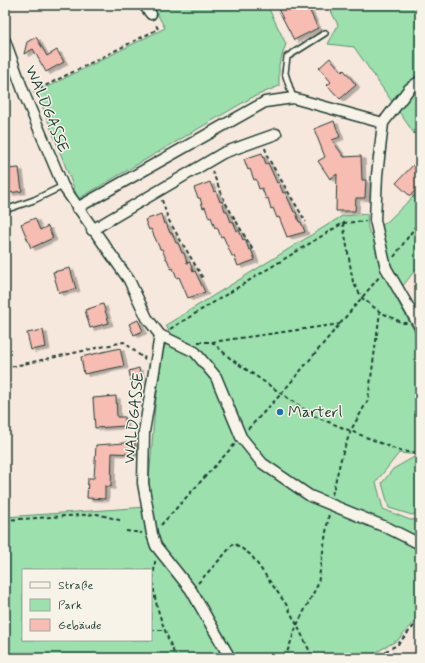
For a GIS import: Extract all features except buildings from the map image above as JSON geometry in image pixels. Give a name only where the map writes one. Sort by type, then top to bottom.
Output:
[{"type":"street","points":[[144,5],[150,14]]},
{"type":"street","name":"WALDGASSE","points":[[5,41],[24,96],[63,186],[92,230],[129,280],[147,318],[164,333],[144,432],[143,483],[152,534],[156,546],[191,590],[230,658]]},
{"type":"street","points":[[419,325],[386,268],[376,220],[377,175],[383,123],[409,89],[420,81]]},
{"type":"street","points":[[77,208],[265,102],[293,98],[383,123]]},
{"type":"street","points":[[92,230],[223,153],[276,134]]},
{"type":"street","points":[[164,333],[195,352],[216,377],[242,437],[262,463],[310,496],[388,528],[420,544]]},
{"type":"lane","points":[[293,98],[285,72],[287,57],[325,32]]},
{"type":"lane","points":[[5,210],[34,200],[63,186]]},
{"type":"path","points":[[24,96],[158,29],[150,14]]},
{"type":"path","points":[[262,139],[268,158],[306,222]]},
{"type":"path","points":[[208,161],[225,202],[254,252]]},
{"type":"path","points":[[159,190],[168,219],[204,280]]},
{"type":"path","points":[[164,333],[343,223],[376,220]]},
{"type":"path","points":[[126,531],[152,534],[281,394],[386,268],[420,220]]},
{"type":"path","points":[[343,223],[353,282],[362,298],[380,312],[403,323],[419,325]]},
{"type":"path","points":[[285,658],[297,624],[318,584],[330,505],[342,455],[351,430],[368,400],[380,312]]},
{"type":"path","points":[[197,342],[212,342],[340,324]]},
{"type":"path","points":[[164,333],[173,333]]},
{"type":"path","points":[[5,368],[124,342],[144,359],[146,352]]},
{"type":"path","points":[[212,342],[231,359],[314,416],[400,451],[420,453]]},
{"type":"path","points":[[5,520],[97,514],[123,521]]},
{"type":"path","points":[[191,590],[234,543],[251,555],[286,604],[313,658]]},
{"type":"path","points":[[156,546],[152,580],[164,630],[176,658]]},
{"type":"path","points":[[373,658],[397,645],[420,619]]},
{"type":"path","points":[[152,630],[164,630]]},
{"type":"green space","points":[[152,5],[267,5],[286,44],[279,65],[279,86],[251,98],[78,199],[37,92],[165,28]]},
{"type":"green space","points":[[328,5],[420,5],[420,142],[354,47],[328,44],[338,25]]},
{"type":"green space","points":[[420,190],[420,264],[395,296],[420,341],[420,455],[399,453],[376,482],[383,509],[410,520],[420,519],[420,616],[398,640],[366,658],[5,658],[5,517],[147,507],[155,406],[163,351],[170,334],[166,325],[342,216],[367,214],[370,234],[388,221]]},
{"type":"green space","points":[[416,456],[420,458],[420,513],[412,515],[389,508],[382,483],[393,469]]},
{"type":"place","name":"Marterl","points":[[280,412]]}]
